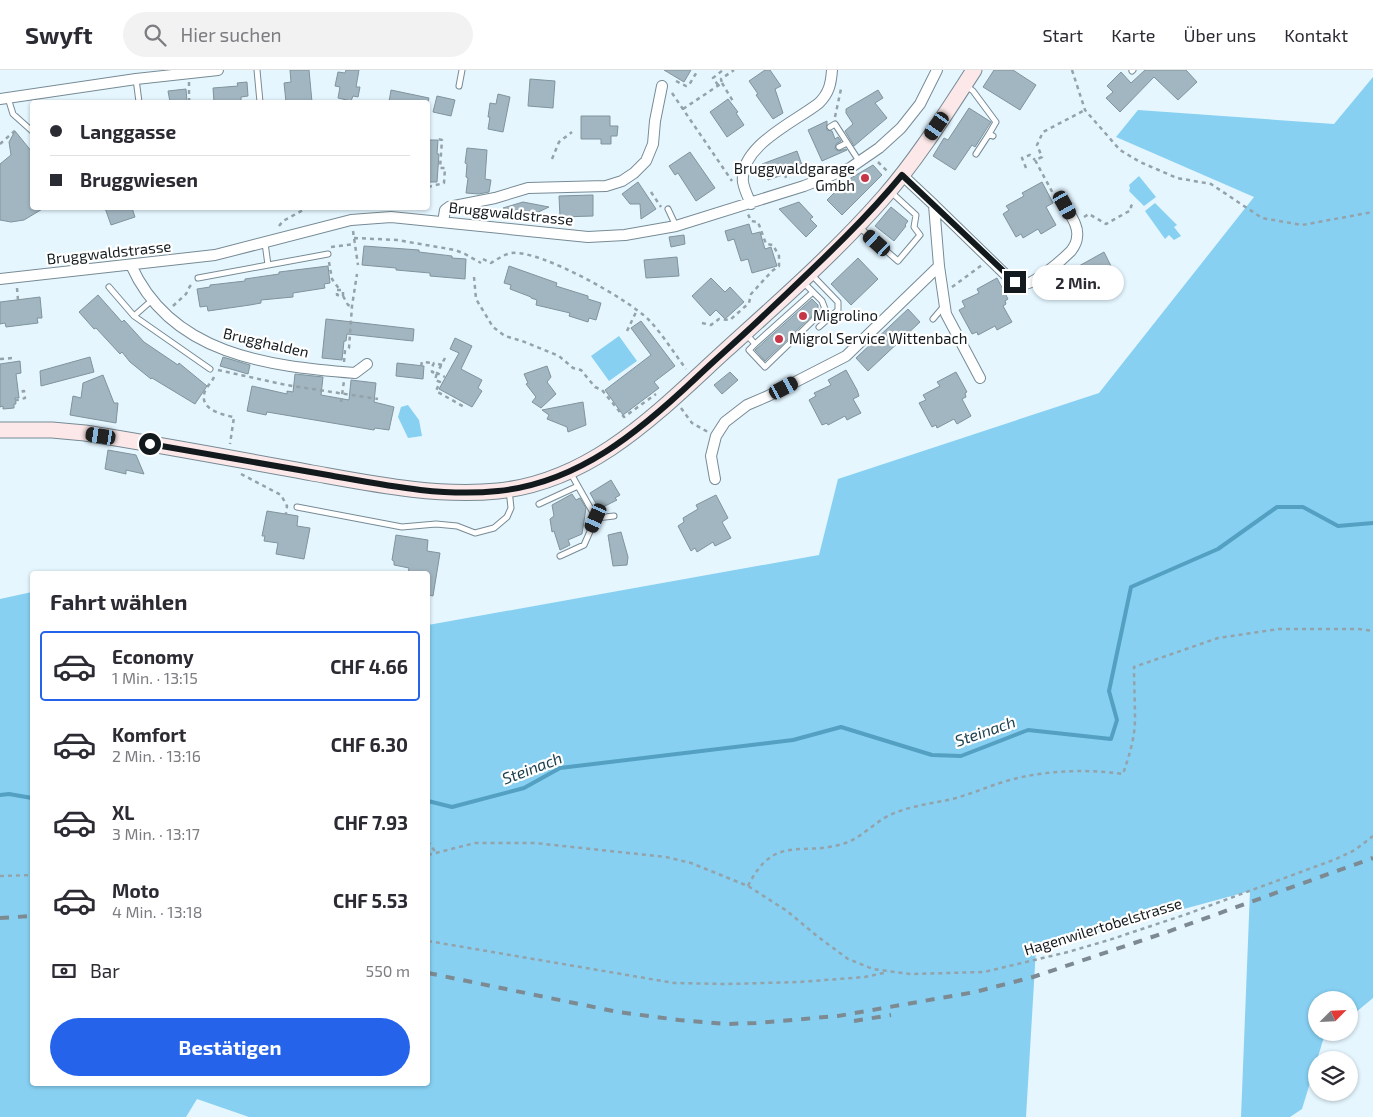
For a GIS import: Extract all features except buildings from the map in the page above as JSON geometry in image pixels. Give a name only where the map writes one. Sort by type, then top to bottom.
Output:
[{"type":"main road","points":[[0,430],[52,430],[85,433],[242,465],[433,492],[468,493],[509,490],[570,472],[629,437],[750,339],[805,276],[858,225],[889,190],[896,174],[974,70]]},
{"type":"street","points":[[4,98],[136,79],[218,70]]},
{"type":"street","points":[[749,208],[743,182],[746,161],[750,154],[766,140],[819,104],[826,96],[831,85],[832,70]]},
{"type":"street","name":"Bruggwaldstrasse","points":[[0,279],[131,266],[215,255],[351,220],[391,217],[588,237],[625,235],[676,226],[749,208],[850,168],[879,148],[901,128],[920,104],[937,70]]},
{"type":"street","points":[[443,222],[445,210],[449,207],[495,198],[528,188],[606,186],[622,181],[634,174],[646,161],[653,144],[655,121],[667,89]]},
{"type":"street","points":[[896,174],[934,205],[1007,276],[1023,285],[1038,279],[1071,251],[1075,245],[1078,236],[1077,229],[1065,205]]},
{"type":"street","points":[[934,205],[939,266],[946,314],[980,378]]},
{"type":"street","name":"Brugghalden","points":[[131,266],[151,301],[165,315],[183,330],[221,349],[255,358],[320,370],[355,373],[367,364]]},
{"type":"street","points":[[715,479],[711,456],[716,436],[724,422],[748,405],[846,356],[939,266]]},
{"type":"lane","points":[[256,70],[260,100]]},
{"type":"lane","points":[[459,86],[462,70]]},
{"type":"lane","points":[[136,79],[139,100]]},
{"type":"lane","points":[[964,85],[973,92],[996,122],[991,135],[976,154]]},
{"type":"lane","points":[[4,98],[13,114],[30,129]]},
{"type":"lane","points":[[832,126],[847,143],[859,162]]},
{"type":"lane","points":[[839,147],[847,143]]},
{"type":"lane","points":[[858,225],[898,261],[920,235],[914,226],[916,215],[889,190]]},
{"type":"lane","points":[[668,208],[676,226]]},
{"type":"lane","points":[[265,243],[268,265]]},
{"type":"lane","points":[[198,278],[328,254]]},
{"type":"lane","points":[[805,276],[813,292],[822,301],[825,309],[765,367],[748,350],[750,339],[813,292]]},
{"type":"lane","points":[[805,276],[838,302],[838,310],[819,327]]},
{"type":"lane","points":[[109,287],[134,316],[210,369]]},
{"type":"lane","points":[[134,316],[151,301]]},
{"type":"lane","points":[[933,319],[944,306]]},
{"type":"lane","points":[[570,472],[596,518]]},
{"type":"lane","points":[[539,504],[578,486]]},
{"type":"lane","points":[[297,508],[402,527],[436,524],[456,526],[475,533],[494,528],[507,517],[512,508],[509,490]]},
{"type":"lane","points":[[596,518],[614,516]]},
{"type":"lane","points":[[560,556],[584,545],[596,518]]},
{"type":"path","points":[[676,81],[689,86],[698,70]]},
{"type":"path","points":[[718,85],[713,78],[724,70]]},
{"type":"path","points":[[683,109],[722,82],[721,79],[734,70]]},
{"type":"path","points":[[1072,70],[1084,110],[1120,150],[1140,162],[1177,178],[1210,184],[1262,218],[1302,225],[1373,212]]},
{"type":"path","points":[[188,73],[189,100]]},
{"type":"path","points":[[722,82],[734,103]]},
{"type":"path","points":[[832,126],[841,94],[841,86]]},
{"type":"path","points":[[667,89],[729,176]]},
{"type":"path","points":[[1035,160],[1042,157],[1037,145],[1044,132],[1084,110]]},
{"type":"path","points":[[0,144],[25,123]]},
{"type":"path","points":[[552,159],[559,142],[572,132]]},
{"type":"path","points":[[430,186],[444,183],[445,168],[440,168],[442,140],[437,139]]},
{"type":"path","points":[[1026,168],[1022,158],[1030,155],[1035,160],[1057,200],[1065,205]]},
{"type":"path","points":[[881,166],[896,174]]},
{"type":"path","points":[[1089,214],[1106,224],[1131,210],[1131,206],[1135,203]]},
{"type":"path","points":[[702,323],[712,325],[719,319],[730,320],[749,303],[751,294],[772,271],[780,266],[777,250],[773,245],[766,244],[758,222],[751,221],[749,208]]},
{"type":"path","points":[[280,230],[279,226],[283,221],[303,210]]},
{"type":"path","points":[[351,220],[358,265]]},
{"type":"path","points":[[354,238],[397,240],[455,250],[481,263]]},
{"type":"path","points":[[327,247],[355,244]]},
{"type":"path","points":[[483,259],[491,263],[503,255],[513,253],[533,257],[558,266],[614,294],[649,320],[688,371]]},
{"type":"path","points":[[328,254],[332,279],[340,290],[343,290],[343,296],[348,304],[352,306]]},
{"type":"path","points":[[950,289],[985,263]]},
{"type":"path","points":[[344,366],[346,350],[350,348],[352,306],[357,274]]},
{"type":"path","points":[[474,277],[476,299],[492,327],[505,336],[559,356],[573,368],[580,370],[594,387],[602,390],[624,417],[652,396],[661,392]]},
{"type":"path","points":[[16,284],[18,300]]},
{"type":"path","points":[[165,315],[186,294],[190,286]]},
{"type":"path","points":[[340,290],[337,290],[337,295],[343,296]]},
{"type":"path","points":[[627,331],[637,310]]},
{"type":"path","points":[[0,359],[13,358]]},
{"type":"path","points":[[445,358],[435,380],[440,382],[436,391],[466,408]]},
{"type":"path","points":[[421,366],[422,362],[442,365]]},
{"type":"path","points":[[434,363],[432,372],[445,377]]},
{"type":"path","points":[[218,370],[286,385],[378,399]]},
{"type":"path","points":[[340,402],[345,377]]},
{"type":"path","points":[[15,402],[25,398],[24,392],[18,392]]},
{"type":"path","points":[[206,404],[211,410],[222,415],[234,417],[230,447]]},
{"type":"path","points":[[680,408],[692,423],[716,436]]},
{"type":"path","points":[[242,465],[242,475],[281,495],[287,506],[286,514]]},
{"type":"path","points":[[748,886],[755,872],[774,854],[788,850],[818,848],[850,841],[888,816],[915,806],[954,798],[1008,780],[1028,776],[1071,770],[1095,770],[1123,774],[1131,749],[1135,720],[1133,706],[1134,667],[1218,638],[1279,629],[1360,629],[1373,631]]},
{"type":"path","name":"Hagenwilertobelstrasse","points":[[430,854],[475,843],[536,843],[666,857],[682,861],[748,886],[787,911],[848,959],[873,969],[910,974],[984,972],[1068,952],[1135,932],[1336,859],[1355,850],[1373,836]]},
{"type":"path","points":[[430,844],[436,853]]},
{"type":"path","points":[[0,876],[30,874]]},
{"type":"path","points":[[430,941],[674,983],[799,982],[865,977],[890,972]]},
{"type":"shaded area","points":[[1373,77],[1373,998],[1358,1010],[1358,991],[1308,991],[1308,1041],[1323,1041],[1320,1051],[1308,1051],[1308,1089],[1302,1109],[1290,1117],[1241,1117],[1250,891],[1036,949],[1026,1117],[249,1117],[197,1099],[186,1117],[0,1117],[0,599],[30,592],[30,1086],[430,1086],[430,625],[819,555],[838,479],[1099,393],[1254,197],[1116,137],[1138,110],[1334,124]]},
{"type":"shaded area","points":[[1139,176],[1156,197],[1144,206],[1129,191],[1129,185]]},
{"type":"shaded area","points":[[1155,203],[1177,225],[1174,227],[1181,236],[1174,240],[1169,235],[1165,239],[1145,211]]},
{"type":"shaded area","points":[[619,336],[637,361],[609,381],[591,356]]},
{"type":"shaded area","points":[[408,405],[419,420],[422,436],[408,438],[398,417],[401,407]]},
{"type":"waterway","name":"Steinach","points":[[430,802],[452,807],[524,788],[560,768],[793,740],[841,727],[932,755],[961,756],[1028,730],[1111,739],[1117,720],[1109,691],[1131,587],[1218,549],[1277,507],[1303,507],[1338,526],[1373,523]]},
{"type":"waterway","name":"Steinach","points":[[0,795],[9,794],[30,798]]},
{"type":"railway","points":[[430,973],[618,1012],[679,1020],[727,1024],[838,1016],[975,992],[1033,977],[1167,932],[1373,858]]},
{"type":"railway","points":[[0,918],[30,916]]},
{"type":"railway","points":[[854,1021],[891,1015]]},
{"type":"place","name":"Bruggwaldgarage Gmbh","points":[[865,178]]},
{"type":"place","name":"Migrolino","points":[[803,316]]},
{"type":"place","name":"Migrol Service Wittenbach","points":[[779,339]]},
{"type":"route","points":[[150,444],[433,492],[468,493],[509,490],[570,472],[629,437],[676,398],[826,257],[884,197],[902,175],[1015,282]]}]
